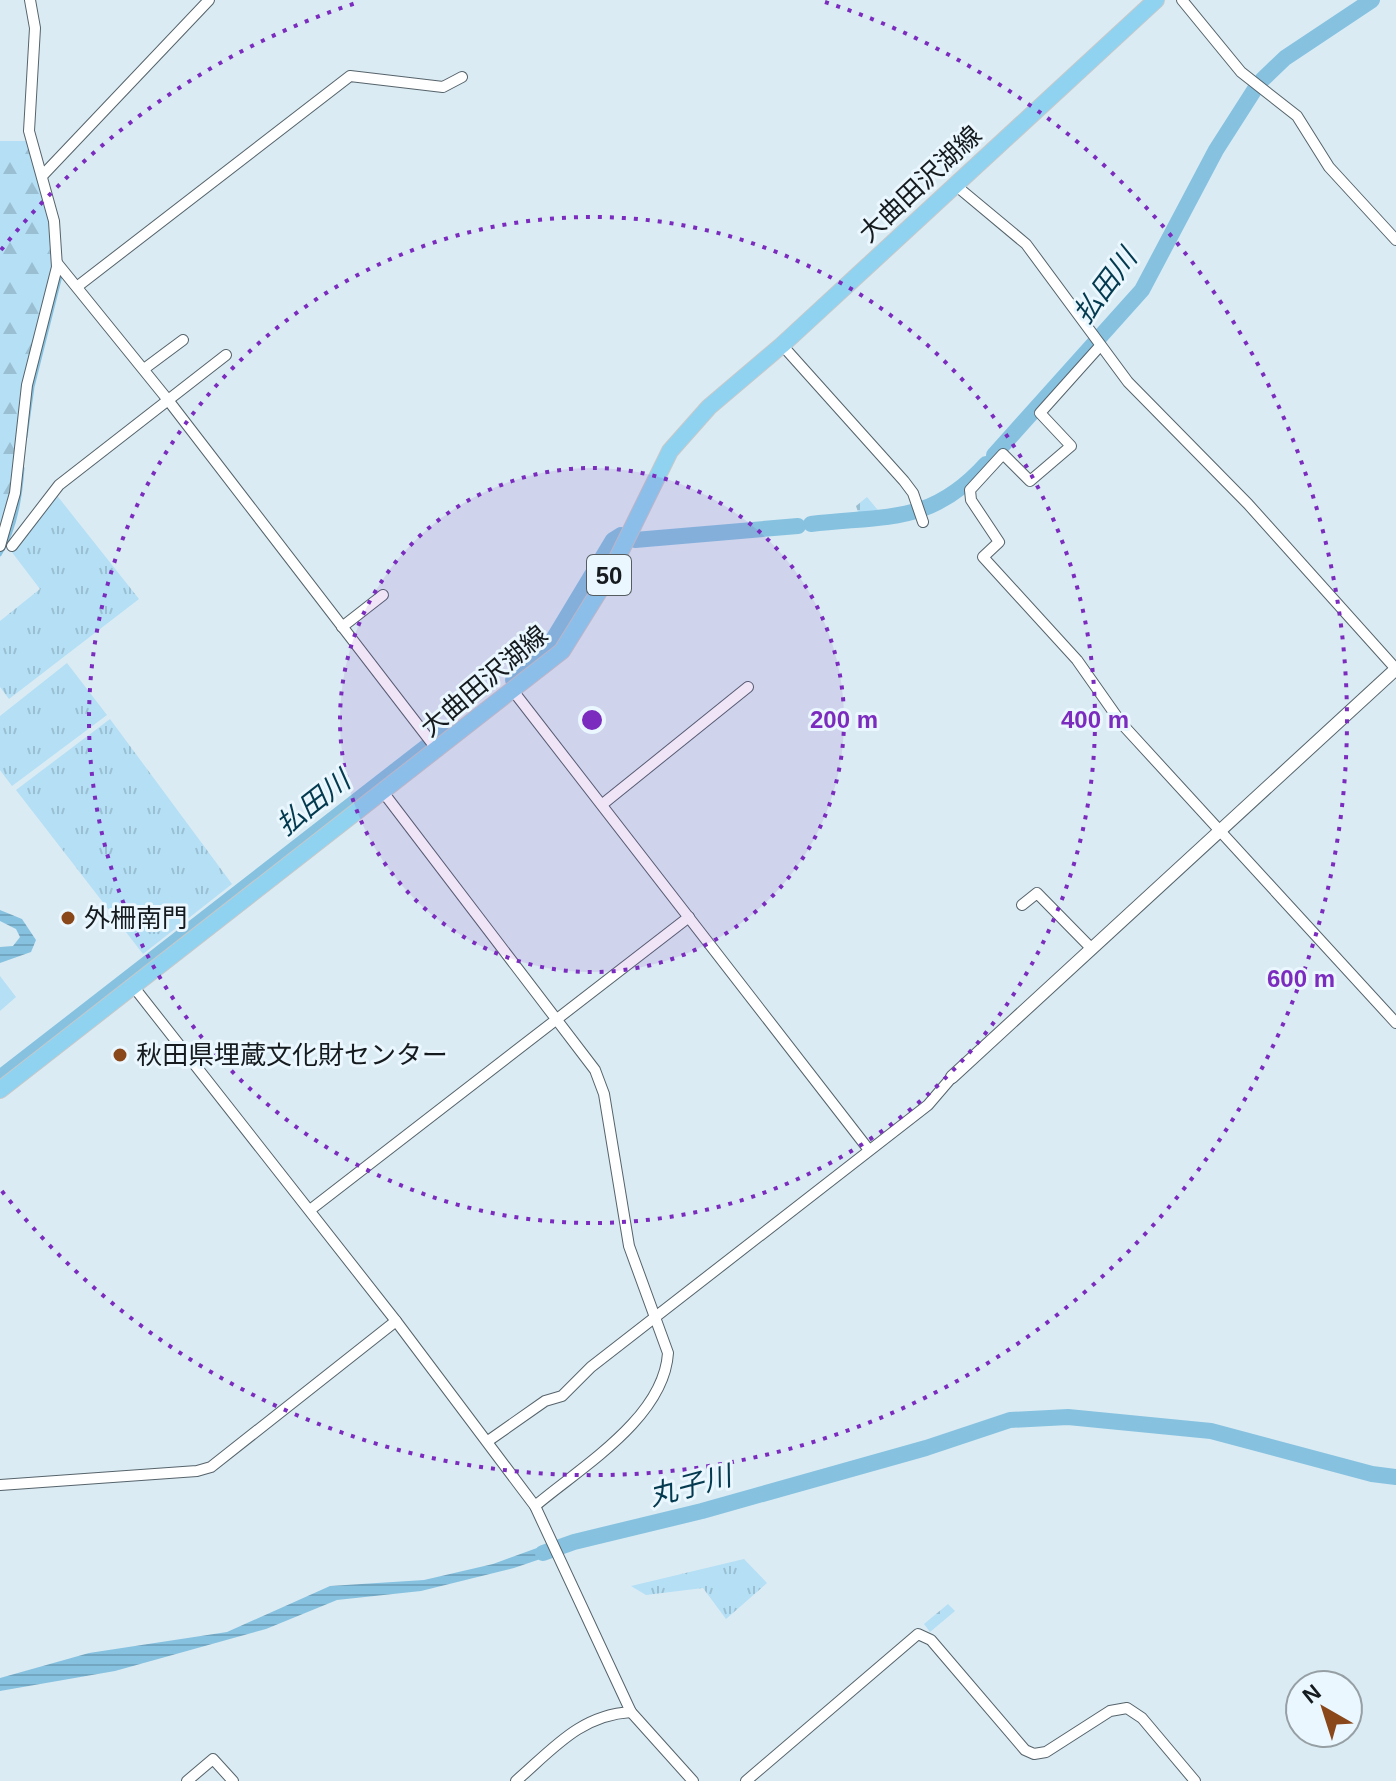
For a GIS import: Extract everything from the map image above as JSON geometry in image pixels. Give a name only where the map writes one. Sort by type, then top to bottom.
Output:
[{"type":"main road","name":"大曲田沢湖線","points":[[0,1090],[514,692],[562,651],[608,577],[670,451],[709,407],[782,345],[1156,0]]},
{"type":"street","points":[[0,546],[15,493],[27,385],[57,263],[54,221],[29,131],[35,28],[30,0]]},
{"type":"street","points":[[42,176],[209,0]]},
{"type":"street","points":[[1182,0],[1241,72],[1297,116],[1329,167],[1396,240]]},
{"type":"street","points":[[78,286],[350,76],[443,87],[462,77]]},
{"type":"street","points":[[488,1441],[545,1401],[562,1396],[591,1367],[928,1105],[952,1077],[1396,669],[1248,504],[1128,382],[1026,244],[954,184]]},
{"type":"street","points":[[57,263],[144,369],[438,751]]},
{"type":"street","points":[[144,369],[183,340]]},
{"type":"street","points":[[782,345],[904,481],[917,502],[923,522]]},
{"type":"street","points":[[1100,346],[1040,413],[1071,446],[1030,481],[1003,454],[970,490],[971,500],[999,542],[983,557],[1077,660],[1122,724],[1396,1023]]},
{"type":"street","points":[[12,546],[59,485],[226,355]]},
{"type":"street","points":[[342,627],[383,595]]},
{"type":"street","points":[[604,803],[748,687]]},
{"type":"street","points":[[514,692],[604,803],[869,1150]]},
{"type":"street","points":[[383,792],[557,1018],[601,1082],[629,1246],[668,1353],[667,1369],[654,1400],[629,1427],[535,1509]]},
{"type":"street","points":[[1022,905],[1037,893],[1092,949]]},
{"type":"street","points":[[310,1210],[689,917]]},
{"type":"street","points":[[133,986],[488,1441],[535,1509],[631,1712],[693,1781]]},
{"type":"street","points":[[0,1485],[197,1471],[211,1467],[396,1321]]},
{"type":"street","points":[[746,1781],[918,1634],[931,1640],[1025,1750],[1034,1754],[1046,1752],[1110,1711],[1127,1708],[1142,1718],[1195,1781]]},
{"type":"street","points":[[516,1781],[587,1722],[604,1714],[631,1712]]},
{"type":"street","points":[[187,1781],[213,1759],[233,1781]]},
{"type":"green space","points":[[0,141],[31,141],[49,195],[57,267],[0,546]]},
{"type":"green space","points":[[55,493],[139,599],[9,699],[0,687],[0,621],[40,589],[11,551]]},
{"type":"green space","points":[[867,497],[882,515],[859,515],[856,506]]},
{"type":"green space","points":[[67,663],[107,715],[12,786],[0,770],[0,716]]},
{"type":"green space","points":[[110,719],[232,884],[143,954],[16,790]]},
{"type":"green space","points":[[0,976],[16,997],[0,1011]]},
{"type":"green space","points":[[744,1559],[767,1583],[726,1619],[703,1588],[646,1595],[631,1586]]},
{"type":"green space","points":[[948,1604],[955,1611],[930,1632],[924,1624]]},
{"type":"shaded area","points":[[0,910],[22,919],[36,940],[31,952],[0,963],[0,947],[13,946],[20,937],[16,929],[0,921]]},
{"type":"shaded area","points":[[559,1540],[564,1551],[514,1568],[421,1591],[337,1600],[266,1629],[115,1671],[0,1691],[0,1678],[89,1653],[227,1632],[330,1586],[424,1580],[493,1564]]},
{"type":"waterway","name":"払田川","points":[[1262,80],[1285,58],[1372,0]]},
{"type":"waterway","name":"払田川","points":[[994,455],[1142,290],[1216,150],[1255,89]]},
{"type":"waterway","points":[[26,437],[33,387],[62,272]]},
{"type":"waterway","name":"払田川","points":[[811,524],[906,514],[946,498],[986,464]]},
{"type":"waterway","points":[[0,555],[17,513],[23,468]]},
{"type":"waterway","name":"払田川","points":[[635,540],[798,526]]},
{"type":"waterway","name":"払田川","points":[[513,680],[551,643],[613,540],[621,535]]},
{"type":"waterway","name":"払田川","points":[[0,1078],[444,733]]},
{"type":"waterway","name":"丸子川","points":[[543,1553],[574,1542],[702,1511],[926,1448],[1010,1420],[1068,1417],[1211,1431],[1372,1474],[1396,1477]]},
{"type":"place","name":"外柵南門","points":[[68,918]]},
{"type":"place","name":"秋田県埋蔵文化財センター","points":[[120,1055]]}]
